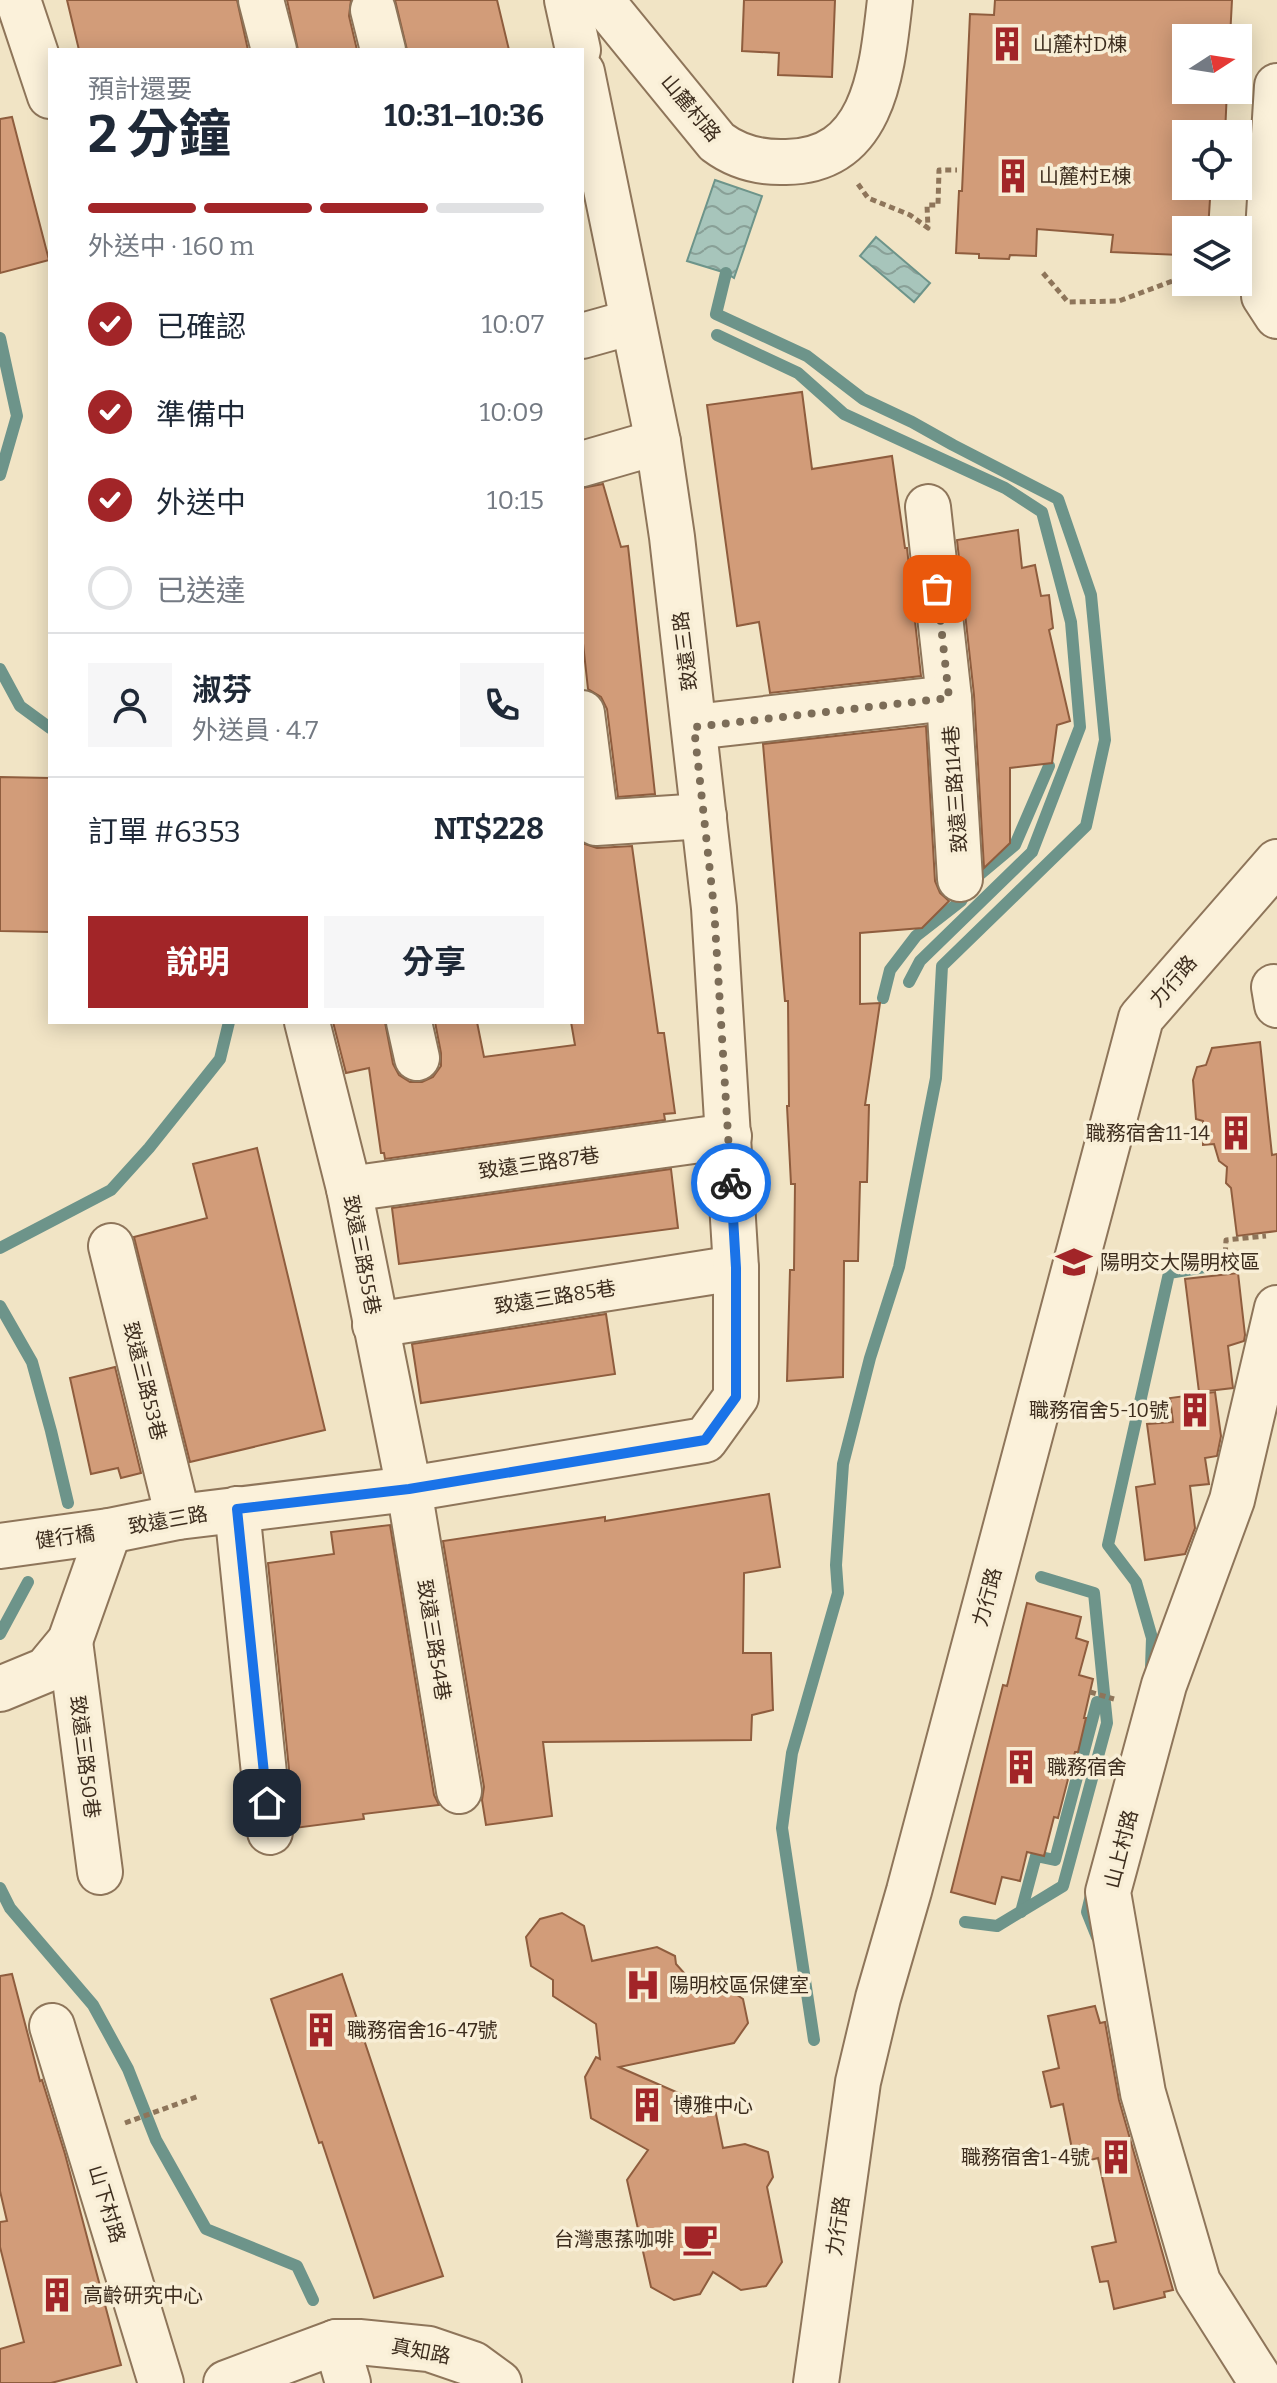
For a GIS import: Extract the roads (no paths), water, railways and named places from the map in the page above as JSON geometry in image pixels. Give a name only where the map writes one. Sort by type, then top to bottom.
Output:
[{"type":"street","points":[[18,0],[48,90]]},
{"type":"street","points":[[261,0],[273,48]]},
{"type":"street","points":[[567,0],[578,48]]},
{"type":"street","name":"山麓村路","points":[[601,0],[708,133],[739,155],[767,162],[809,160],[833,151],[855,131],[872,102],[881,69],[890,0]]},
{"type":"street","name":"致遠三路","points":[[109,1531],[178,1517],[409,1489],[705,1440],[736,1397],[736,1268],[729,1136],[714,908],[694,727],[658,442],[584,82]]},
{"type":"street","points":[[1277,86],[1264,296],[1277,316]]},
{"type":"street","points":[[584,335],[632,322]]},
{"type":"street","points":[[584,463],[658,442]]},
{"type":"street","name":"致遠三路114巷","points":[[928,507],[949,698],[960,879]]},
{"type":"street","name":"致遠三路114巷","points":[[694,727],[949,698]]},
{"type":"street","points":[[584,729],[596,823],[704,816]]},
{"type":"street","name":"力行路","points":[[816,2383],[858,2082],[1141,1018],[1277,862]]},
{"type":"street","name":"致遠三路55巷","points":[[308,1024],[349,1189],[409,1489]]},
{"type":"street","name":"致遠三路87巷","points":[[349,1189],[729,1136]]},
{"type":"street","name":"致遠三路53巷","points":[[111,1246],[178,1517]]},
{"type":"street","name":"致遠三路85巷","points":[[375,1325],[736,1268]]},
{"type":"street","name":"山上村路","points":[[1262,2383],[1198,2282],[1143,2093],[1108,1892],[1164,1685],[1232,1500],[1277,1308]]},
{"type":"street","name":"致遠三路54巷","points":[[409,1489],[459,1791]]},
{"type":"street","points":[[237,1509],[270,1832]]},
{"type":"street","points":[[0,1689],[46,1670],[70,1641],[109,1531]]},
{"type":"street","name":"健行橋","points":[[10,1544],[109,1531]]},
{"type":"street","name":"致遠三路50巷","points":[[70,1641],[100,1872]]},
{"type":"street","name":"山下村路","points":[[52,2026],[161,2383]]},
{"type":"street","name":"真知路","points":[[342,2363],[405,2345],[429,2349],[473,2364],[499,2383]]},
{"type":"street","points":[[226,2383],[342,2363]]},
{"type":"water","points":[[715,180],[762,196],[734,278],[687,261]]},
{"type":"water","points":[[876,237],[930,283],[914,302],[860,256]]},
{"type":"waterway","points":[[726,273],[716,314],[807,356],[863,399],[1058,499],[1091,595],[1105,740],[1086,826],[942,966],[936,1078],[899,1267],[870,1358],[843,1464],[836,1565],[838,1593],[792,1753],[782,1828],[814,2040]]},
{"type":"waterway","points":[[717,335],[798,373],[844,414],[1005,488],[1042,512],[1071,622],[1080,727],[1032,852],[920,961],[909,982]]},
{"type":"waterway","points":[[0,338],[17,416],[0,475]]},
{"type":"waterway","points":[[0,669],[20,706],[48,727]]},
{"type":"waterway","points":[[883,998],[890,970],[916,936],[961,901],[972,881],[1015,845],[1049,766]]},
{"type":"waterway","points":[[0,1248],[111,1190],[220,1059],[229,1024]]},
{"type":"waterway","points":[[1151,1668],[1152,1638],[1136,1582],[1108,1545],[1169,1273],[1223,1264]]},
{"type":"waterway","points":[[0,1306],[32,1362],[68,1503]]},
{"type":"waterway","points":[[965,1922],[997,1926],[1063,1886],[1107,1723],[1094,1593],[1041,1577]]},
{"type":"waterway","points":[[0,1634],[28,1582]]},
{"type":"waterway","points":[[1021,1912],[1036,1856],[1055,1860],[1097,1702]]},
{"type":"waterway","points":[[0,1888],[10,1908],[93,2005],[128,2069],[156,2140],[206,2229],[297,2266],[313,2300]]},
{"type":"waterway","points":[[1092,1891],[1087,1912],[1097,1937]]},
{"type":"place","name":"山麓村D棟","points":[[1007,44]]},
{"type":"place","name":"山麓村E棟","points":[[1013,176]]},
{"type":"place","name":"職務宿舍11-14","points":[[1236,1133]]},
{"type":"place","name":"陽明交大陽明校區","points":[[1074,1262]]},
{"type":"place","name":"職務宿舍5-10號","points":[[1195,1410]]},
{"type":"place","name":"職務宿舍","points":[[1021,1767]]},
{"type":"place","name":"陽明校區保健室","points":[[643,1985]]},
{"type":"place","name":"職務宿舍16-47號","points":[[321,2030]]},
{"type":"place","name":"博雅中心","points":[[647,2105]]},
{"type":"place","name":"職務宿舍1-4號","points":[[1116,2157]]},
{"type":"place","name":"台灣惠蓀咖啡","points":[[700,2239]]},
{"type":"place","name":"高齡研究中心","points":[[57,2295]]}]
